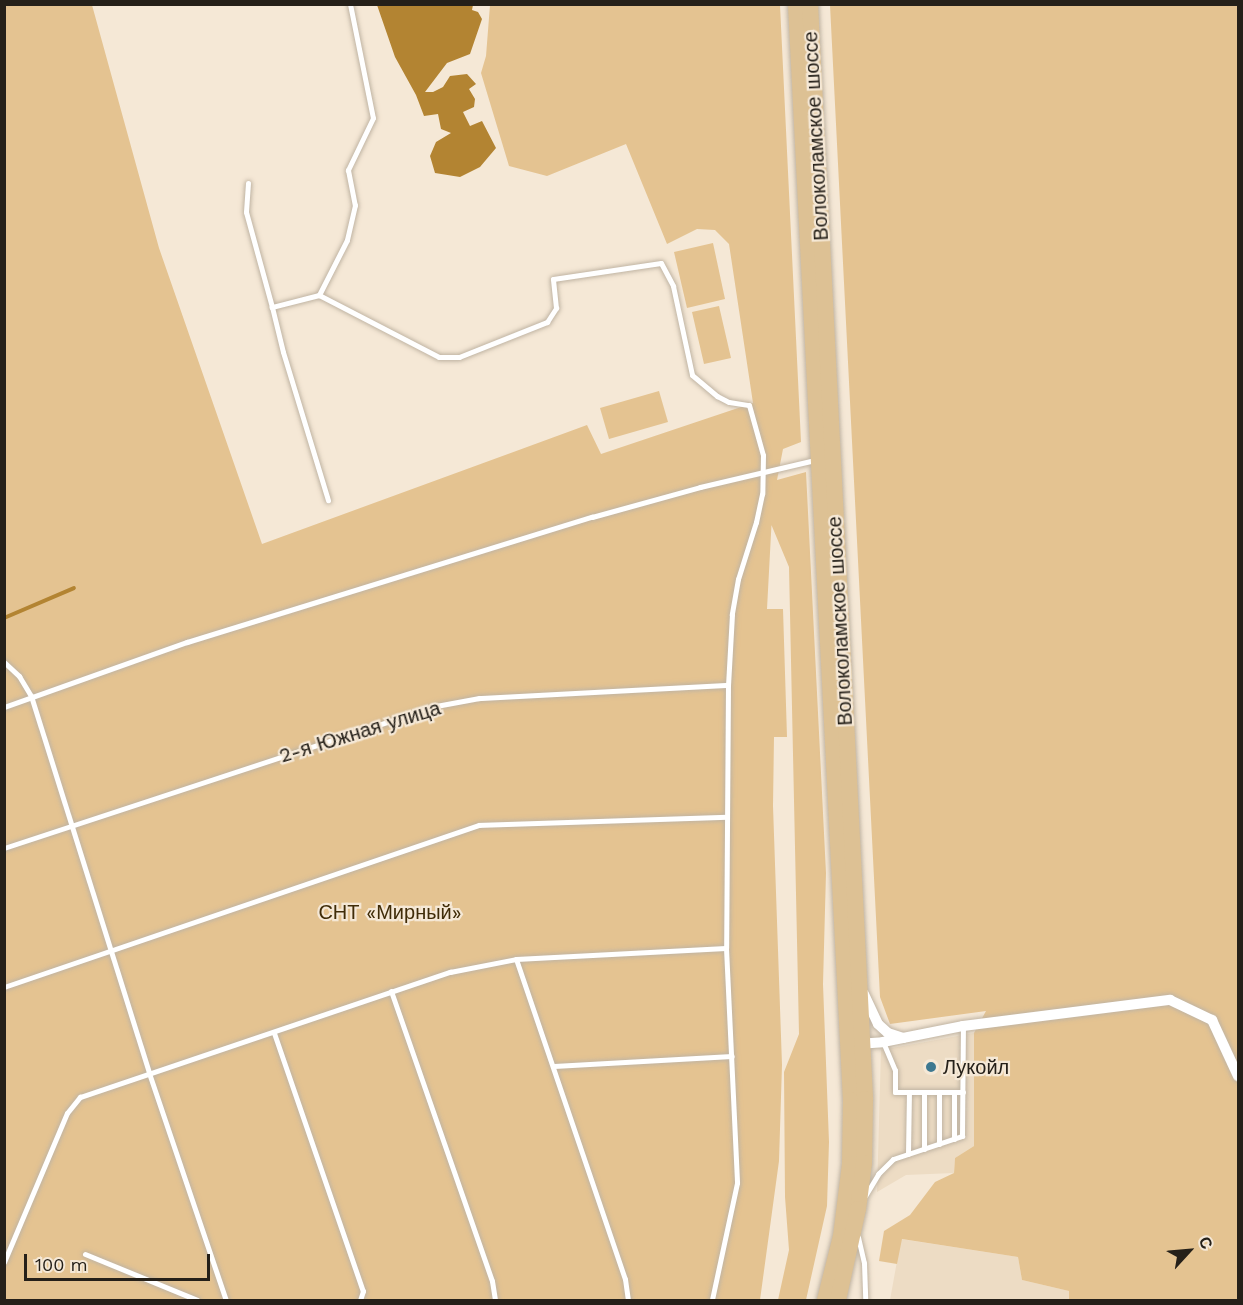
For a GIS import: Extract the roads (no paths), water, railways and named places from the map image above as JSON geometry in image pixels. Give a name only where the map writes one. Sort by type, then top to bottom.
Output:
[{"type":"main road","name":"Волоколамское шоссе","points":[[796,4],[860,984],[851,1100],[850,1233]]},
{"type":"main road","name":"Волоколамское шоссе","points":[[810,4],[825,460],[855,1044],[864,1163],[858,1209],[850,1233]]},
{"type":"main road","points":[[825,1300],[850,1233]]},
{"type":"main road","points":[[838,1300],[850,1233]]},
{"type":"street","points":[[860,984],[878,1024],[888,1033],[903,1038]]},
{"type":"street","points":[[855,1044],[883,1042],[963,1026],[1170,1000],[1212,1020],[1239,1076]]},
{"type":"lane","points":[[319,295],[347,240],[355,205],[348,170],[373,118],[350,4]]},
{"type":"lane","points":[[248,183],[246,212],[283,352],[328,500]]},
{"type":"lane","points":[[272,307],[319,295],[439,357],[459,357],[547,322],[556,308],[554,279],[661,262],[673,286],[692,375],[717,396],[729,402],[749,405],[763,455],[764,471],[756,522],[738,579],[732,614],[725,817],[726,948],[737,1183],[712,1300]]},
{"type":"lane","points":[[4,706],[187,642],[570,524],[764,471],[825,460]]},
{"type":"lane","points":[[4,662],[18,676],[31,696],[110,951],[226,1300]]},
{"type":"lane","name":"2-я Южная улица","points":[[4,848],[436,706],[479,698],[728,685]]},
{"type":"lane","points":[[4,987],[479,825],[725,817]]},
{"type":"lane","points":[[4,1262],[67,1113],[80,1097],[450,972],[516,959],[726,948]]},
{"type":"lane","points":[[516,959],[625,1279],[628,1300]]},
{"type":"lane","points":[[391,991],[492,1281],[495,1300]]},
{"type":"lane","points":[[858,1209],[878,1174],[893,1159],[963,1136],[963,1026]]},
{"type":"lane","points":[[274,1033],[363,1291],[360,1300]]},
{"type":"lane","points":[[883,1042],[895,1070],[895,1092],[963,1092]]},
{"type":"lane","points":[[554,1066],[732,1056]]},
{"type":"lane","points":[[908,1154],[909,1092]]},
{"type":"lane","points":[[924,1092],[924,1149]]},
{"type":"lane","points":[[939,1092],[939,1144]]},
{"type":"lane","points":[[954,1092],[954,1139]]},
{"type":"lane","points":[[850,1233],[864,1263],[866,1297]]},
{"type":"lane","points":[[84,1254],[196,1300]]},
{"type":"waterway","points":[[4,618],[74,588]]},
{"type":"place","name":"Лукойл","points":[[931,1067]]},
{"type":"park label","name":"СНТ «Мирный»","points":[[390,912]]}]
